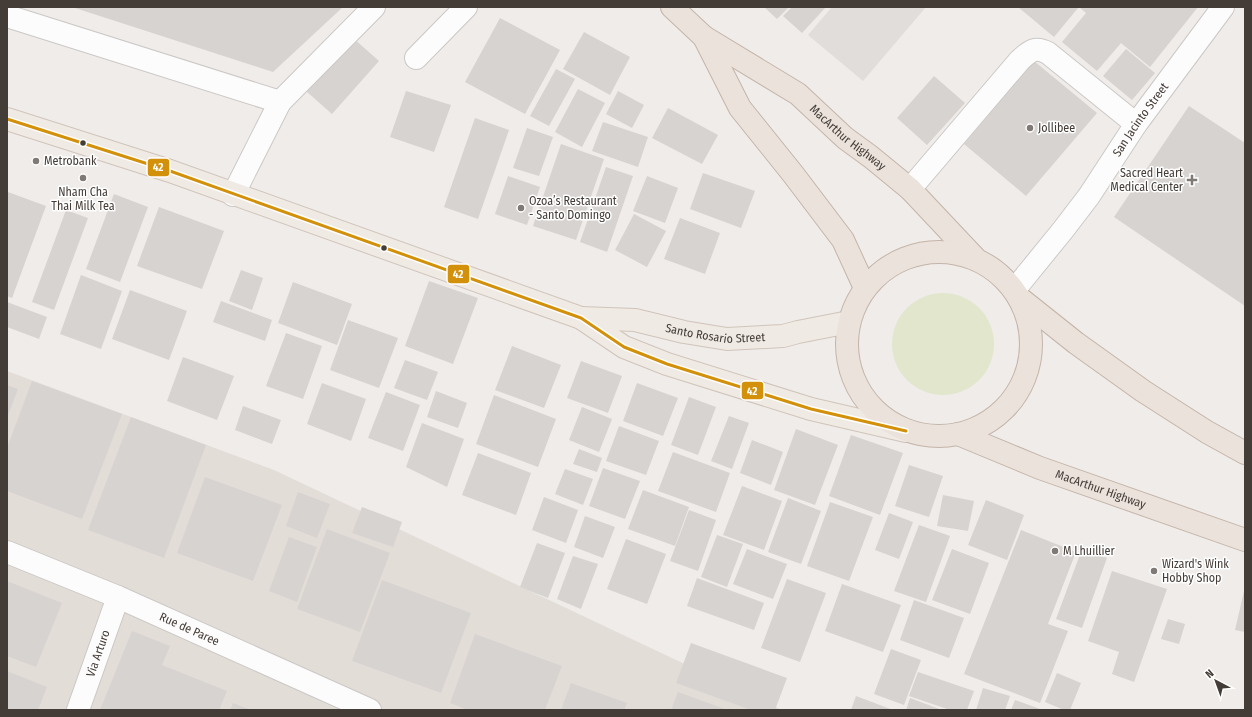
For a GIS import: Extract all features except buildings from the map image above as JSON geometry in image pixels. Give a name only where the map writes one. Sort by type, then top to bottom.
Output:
[{"type":"highway","name":"MacArthur Highway","points":[[672,7],[704,37],[798,94],[845,138],[910,189],[975,258]]},
{"type":"highway","name":"MacArthur Highway","points":[[704,37],[740,108],[843,240],[865,288]]},
{"type":"highway","points":[[1018,295],[1029,318],[1031,331],[1032,348],[1029,367],[1020,389],[1005,408],[986,423],[958,434],[932,436],[906,431],[888,422],[873,409],[856,385],[848,365],[846,341],[849,322],[855,304],[865,288],[879,273],[897,261],[916,254],[943,251],[959,253],[975,258],[998,271],[1018,295],[1076,343],[1143,391],[1207,432],[1245,453]]},
{"type":"highway","name":"MacArthur Highway","points":[[958,434],[1040,468],[1245,540]]},
{"type":"main road","name":"Santo Rosario Street","points":[[7,119],[170,171],[233,195],[322,225],[581,318],[624,347],[667,364],[811,409],[906,431]]},
{"type":"main road","name":"Santo Rosario Street","points":[[581,318],[635,320],[684,332],[727,339],[783,336],[849,322]]},
{"type":"street","points":[[233,195],[280,102],[374,7]]},
{"type":"street","points":[[416,58],[466,7]]},
{"type":"street","name":"San Jacinto Street","points":[[1018,295],[1063,230],[1089,196],[1136,124],[1223,7]]},
{"type":"street","points":[[7,16],[280,102]]},
{"type":"street","points":[[910,189],[1020,60],[1035,49],[1041,49],[1048,53],[1136,124]]},
{"type":"street","name":"Rue de Paree","points":[[7,552],[118,597],[370,710]]},
{"type":"street","name":"Via Arturo","points":[[78,710],[118,597]]},
{"type":"shaded area","points":[[832,7],[926,7],[863,81],[808,35]]},
{"type":"shaded area","points":[[7,371],[274,470],[782,710],[7,710]]},
{"type":"green space","points":[[943,293],[962,297],[979,308],[990,325],[994,344],[990,363],[979,380],[962,391],[943,395],[924,391],[907,380],[896,363],[892,344],[896,325],[907,308],[924,297]]},
{"type":"transit line","name":"42","points":[[7,119],[170,171],[581,318],[624,347],[667,364],[811,409],[906,431]]},
{"type":"place","name":"Jollibee","points":[[1030,128]]},
{"type":"place","name":"Metrobank","points":[[36,161]]},
{"type":"place","name":"Nham Cha Thai Milk Tea","points":[[83,178]]},
{"type":"place","name":"Sacred Heart Medical Center","points":[[1192,180]]},
{"type":"place","name":"Ozoa’s Restaurant - Santo Domingo","points":[[521,208]]},
{"type":"place","name":"M Lhuillier","points":[[1055,551]]},
{"type":"place","name":"Wizard's Wink Hobby Shop","points":[[1154,571]]}]
